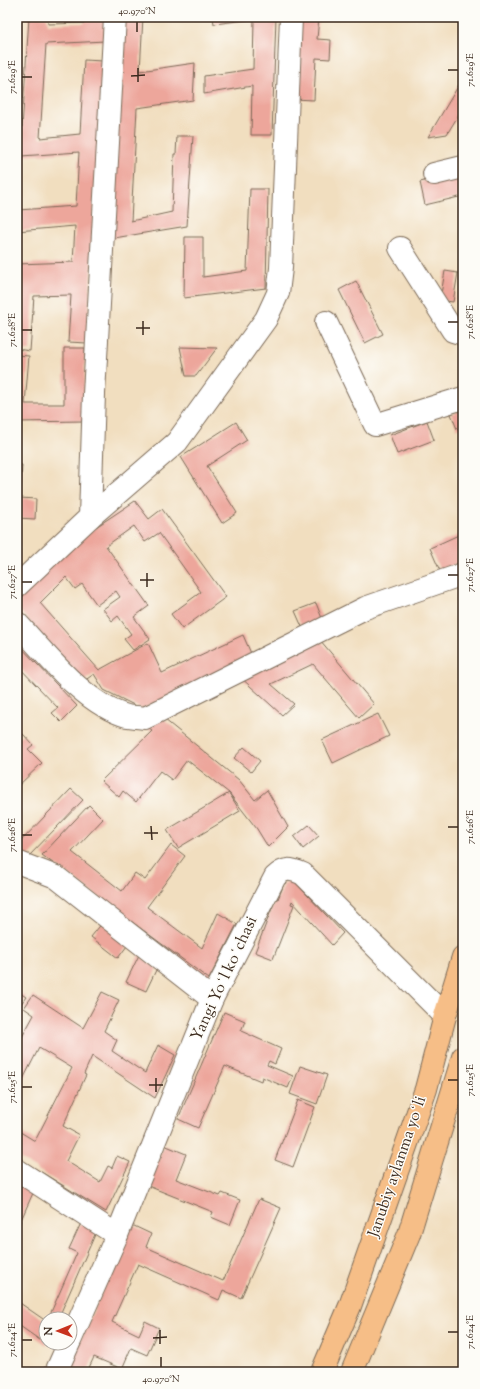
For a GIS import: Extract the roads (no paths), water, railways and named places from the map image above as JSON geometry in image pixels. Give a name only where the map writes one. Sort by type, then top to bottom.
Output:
[{"type":"highway","name":"Janubiy aylanma yoʻli","points":[[322,1372],[350,1306],[426,1089],[445,1016],[463,957]]},
{"type":"highway","name":"Janubiy aylanma yoʻli","points":[[352,1372],[409,1234],[463,1057]]},
{"type":"street","points":[[90,517],[94,394],[115,17]]},
{"type":"street","points":[[17,586],[90,517],[177,442],[266,319],[278,293],[281,268],[292,17]]},
{"type":"street","points":[[434,174],[463,167]]},
{"type":"street","points":[[400,248],[453,331],[463,334]]},
{"type":"street","points":[[326,322],[375,425],[463,398]]},
{"type":"street","points":[[17,624],[78,688],[106,706],[127,716],[145,718],[365,608],[463,574]]},
{"type":"street","points":[[17,862],[56,877],[212,999]]},
{"type":"street","name":"Yangi Yoʻl koʻchasi","points":[[78,1324],[118,1235],[212,999],[276,877],[281,871],[291,868],[303,874],[445,1016]]},
{"type":"street","points":[[17,1170],[118,1235]]},
{"type":"street","name":"Yangi Yoʻl koʻchasi","points":[[56,1372],[66,1351]]}]
